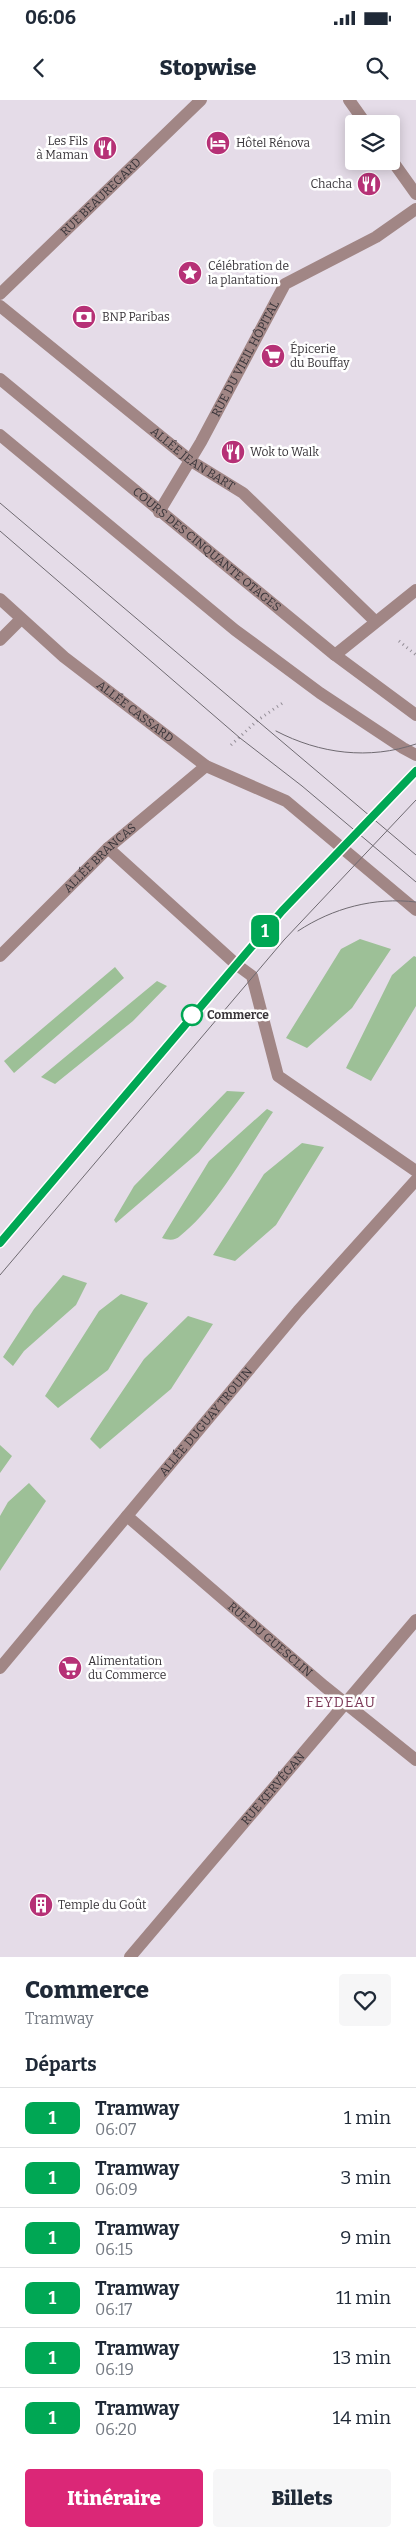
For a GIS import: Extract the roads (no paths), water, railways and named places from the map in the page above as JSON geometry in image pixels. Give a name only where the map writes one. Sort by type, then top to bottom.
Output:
[{"type":"street","name":"RUE BEAUREGARD","points":[[0,294],[201,100]]},
{"type":"street","points":[[349,100],[360,115]]},
{"type":"street","points":[[399,170],[416,194]]},
{"type":"street","name":"RUE DU VIEIL HÔPITAL","points":[[159,512],[191,461],[285,284],[376,237],[416,209]]},
{"type":"street","name":"ALLÉE JEAN BART","points":[[0,306],[191,461],[243,493],[375,621]]},
{"type":"street","name":"COURS DES CINQUANTE OTAGES","points":[[0,380],[335,656],[416,715]]},
{"type":"street","points":[[0,434],[235,630],[309,685],[403,748],[416,754]]},
{"type":"street","points":[[335,656],[375,621],[416,590]]},
{"type":"street","name":"ALLÉE CASSARD","points":[[0,599],[64,656],[206,766],[286,801],[416,910]]},
{"type":"street","points":[[0,640],[21,619]]},
{"type":"street","name":"ALLÉE BRANCAS","points":[[0,956],[108,848],[206,766]]},
{"type":"street","points":[[108,848],[237,965],[252,976],[278,1076],[416,1171]]},
{"type":"street","name":"ALLÉE DUGUAY TROUIN","points":[[0,1668],[298,1311],[416,1180]]},
{"type":"street","name":"RUE DU GUESCLIN","points":[[127,1516],[416,1760]]},
{"type":"street","name":"RUE KERVÉGAN","points":[[130,1957],[416,1620]]},
{"type":"tram line","points":[[0,503],[416,855]]},
{"type":"tram line","points":[[0,531],[240,738],[302,786],[416,882]]},
{"type":"tram line","points":[[276,731],[310,745],[345,752],[380,752],[416,744]]},
{"type":"tram line","points":[[0,1243],[282,911],[416,771]]},
{"type":"tram line","name":"1","points":[[0,1243],[282,911],[416,771]]},
{"type":"tram line","points":[[0,1275],[284,940],[416,800]]},
{"type":"tram line","points":[[298,931],[325,916],[354,906],[385,901],[416,902]]},
{"type":"place","name":"Hôtel Rénova","points":[[218,143]]},
{"type":"place","name":"Les Fils à Maman","points":[[105,148]]},
{"type":"place","name":"Chacha","points":[[369,184]]},
{"type":"place","name":"Célébration de la plantation","points":[[190,273]]},
{"type":"place","name":"BNP Paribas","points":[[84,317]]},
{"type":"place","name":"Épicerie du Bouffay","points":[[273,356]]},
{"type":"place","name":"Wok to Walk","points":[[233,452]]},
{"type":"place","name":"Commerce","points":[[192,1015]]},
{"type":"place","name":"Alimentation du Commerce","points":[[70,1668]]},
{"type":"place","name":"Temple du Goût","points":[[41,1905]]},
{"type":"district","name":"FEYDEAU","points":[[341,1702]]}]
